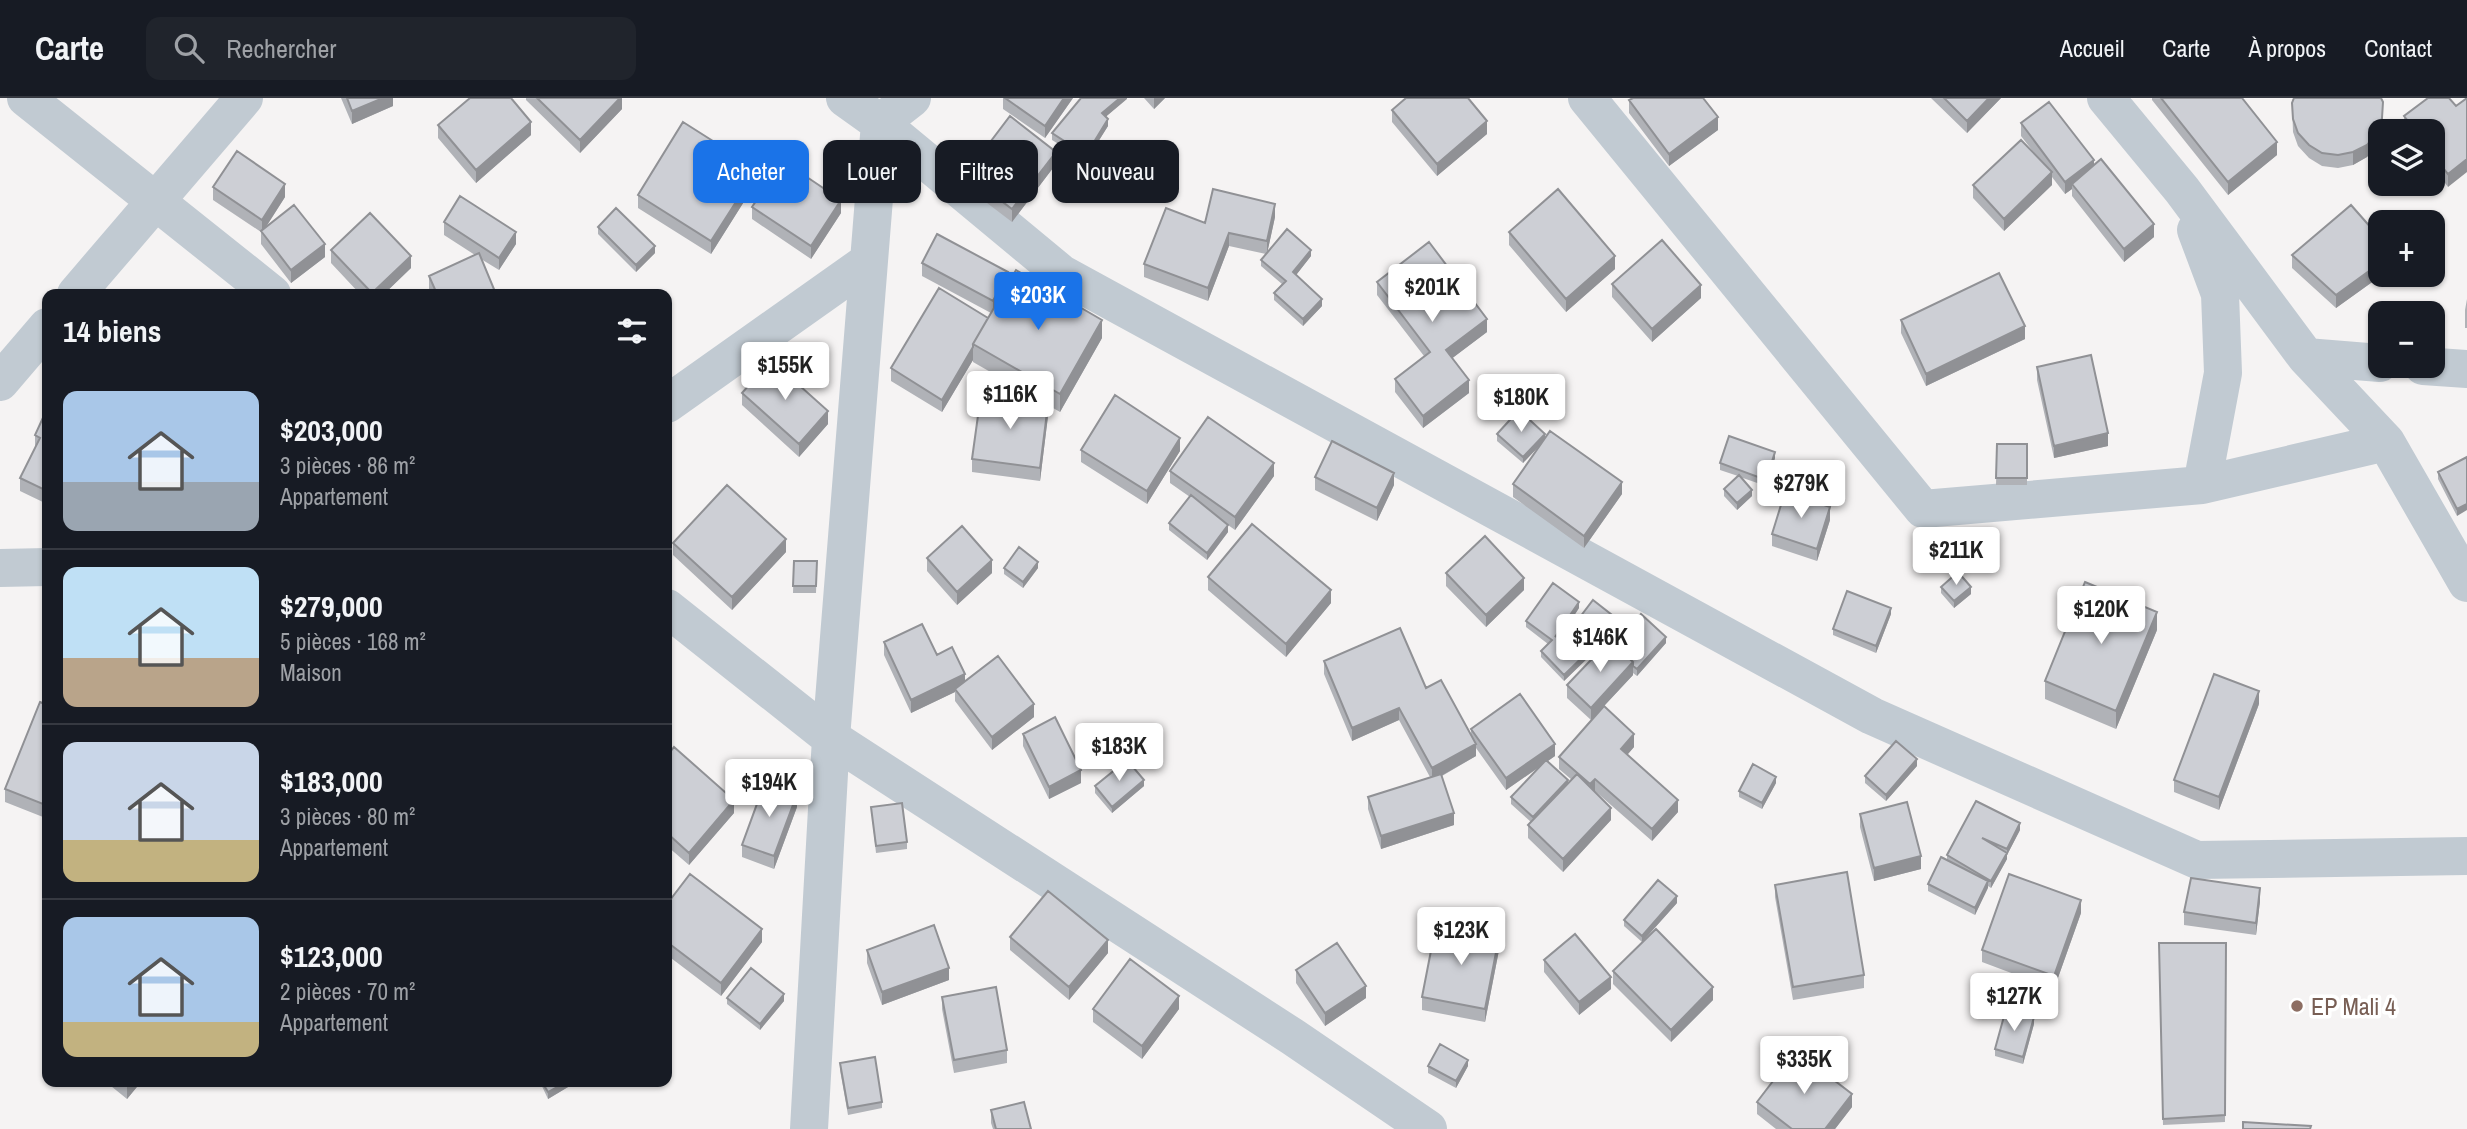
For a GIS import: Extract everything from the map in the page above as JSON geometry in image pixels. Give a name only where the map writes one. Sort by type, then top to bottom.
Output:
[{"type":"street","points":[[26,98],[266,289]]},
{"type":"street","points":[[80,289],[244,98]]},
{"type":"street","points":[[845,98],[880,123],[1062,274],[1872,716],[2197,860],[2467,856]]},
{"type":"street","points":[[809,1129],[831,738],[880,123],[912,98]]},
{"type":"street","points":[[1587,98],[1923,509],[2202,485],[2386,442]]},
{"type":"street","points":[[2106,98],[2182,190],[2306,357],[2386,442],[2467,583]]},
{"type":"street","points":[[2182,190],[2220,294],[2223,373],[2202,485]]},
{"type":"street","points":[[672,400],[869,261]]},
{"type":"street","points":[[0,382],[42,333]]},
{"type":"street","points":[[2306,357],[2368,362]]},
{"type":"street","points":[[2445,368],[2467,369]]},
{"type":"street","points":[[0,568],[42,567]]},
{"type":"street","points":[[672,612],[831,738],[1293,1037],[1428,1129]]},
{"type":"building","points":[[347,98],[383,98],[352,111]]},
{"type":"building","points":[[470,98],[511,98],[531,122],[476,170],[438,125]]},
{"type":"building","points":[[537,98],[620,98],[580,140]]},
{"type":"building","points":[[1005,98],[1064,98],[1045,126]]},
{"type":"building","points":[[1081,98],[1120,98],[1102,113],[1108,119],[1095,140],[1063,140],[1052,133]]},
{"type":"building","points":[[1406,98],[1468,98],[1487,121],[1437,164],[1392,110]]},
{"type":"building","points":[[1703,98],[1718,117],[1669,154],[1629,100]]},
{"type":"building","points":[[1944,98],[1989,98],[1967,121]]},
{"type":"building","points":[[2161,98],[2242,98],[2277,142],[2228,182]]},
{"type":"building","points":[[2294,98],[2381,98],[2382,118],[2368,119],[2367,145],[2338,155],[2322,153],[2309,145],[2298,133],[2293,119]]},
{"type":"building","points":[[2428,98],[2449,98],[2456,106],[2467,98],[2467,159],[2448,174],[2445,170],[2445,119],[2406,119],[2404,116]]},
{"type":"building","points":[[2049,102],[2094,160],[2065,182],[2021,123]]},
{"type":"building","points":[[1010,116],[1052,149],[1052,157],[1038,175],[1038,140],[992,140]]},
{"type":"building","points":[[683,122],[711,140],[693,140],[693,203],[735,203],[711,241],[638,195]]},
{"type":"building","points":[[2021,140],[2052,172],[2004,219],[1973,185]]},
{"type":"building","points":[[237,151],[285,184],[262,220],[213,187]]},
{"type":"building","points":[[2101,159],[2154,224],[2124,249],[2072,184]]},
{"type":"building","points":[[809,178],[823,188],[823,203],[839,203],[811,246],[752,207],[755,203],[809,203]]},
{"type":"building","points":[[1213,189],[1275,204],[1267,241],[1229,233],[1208,288],[1144,264],[1166,208],[1205,223]]},
{"type":"building","points":[[1558,189],[1615,256],[1566,299],[1509,232]]},
{"type":"building","points":[[460,196],[516,232],[499,258],[444,222]]},
{"type":"building","points":[[1004,203],[1017,203],[1012,209]]},
{"type":"building","points":[[294,205],[325,244],[291,270],[261,231]]},
{"type":"building","points":[[2351,205],[2368,224],[2368,272],[2336,295],[2292,255]]},
{"type":"building","points":[[616,208],[655,246],[636,265],[598,227]]},
{"type":"building","points":[[370,213],[411,256],[376,289],[368,289],[331,250]]},
{"type":"building","points":[[1287,229],[1311,250],[1293,272],[1322,299],[1303,319],[1274,293],[1286,281],[1261,260]]},
{"type":"building","points":[[937,234],[1008,272],[993,301],[922,263]]},
{"type":"building","points":[[1662,240],[1701,285],[1652,329],[1612,284]]},
{"type":"building","points":[[1429,242],[1487,319],[1446,350],[1469,380],[1423,416],[1395,379],[1430,352],[1377,282]]},
{"type":"building","points":[[479,253],[494,289],[435,289],[429,276]]},
{"type":"building","points":[[1016,270],[1102,320],[1060,394],[973,344]]},
{"type":"building","points":[[1999,273],[2025,326],[1926,374],[1901,320]]},
{"type":"building","points":[[939,288],[988,318],[942,400],[891,368]]},
{"type":"building","points":[[2091,355],[2108,433],[2054,446],[2037,367]]},
{"type":"building","points":[[771,360],[828,411],[799,444],[742,393]]},
{"type":"building","points":[[981,394],[1048,404],[1040,468],[972,459]]},
{"type":"building","points":[[1115,395],[1180,438],[1147,491],[1081,450]]},
{"type":"building","points":[[1519,410],[1545,434],[1523,457],[1497,434]]},
{"type":"building","points":[[1208,417],[1274,463],[1235,517],[1170,471]]},
{"type":"building","points":[[42,420],[42,489],[20,478],[40,438],[35,435]]},
{"type":"building","points":[[1550,431],[1622,482],[1584,536],[1513,484]]},
{"type":"building","points":[[1729,436],[1775,452],[1766,480],[1720,463]]},
{"type":"building","points":[[1332,441],[1394,473],[1377,508],[1315,477]]},
{"type":"building","points":[[1997,444],[2027,444],[2027,478],[1996,478]]},
{"type":"building","points":[[2467,457],[2467,504],[2457,509],[2438,472]]},
{"type":"building","points":[[1739,475],[1752,490],[1737,503],[1724,489]]},
{"type":"building","points":[[727,485],[786,539],[732,597],[673,543]]},
{"type":"building","points":[[1785,492],[1830,507],[1817,549],[1772,534]]},
{"type":"building","points":[[1191,495],[1228,525],[1207,553],[1169,523]]},
{"type":"building","points":[[1252,524],[1331,590],[1286,644],[1208,577]]},
{"type":"building","points":[[962,526],[992,560],[957,592],[927,558]]},
{"type":"building","points":[[1485,536],[1524,578],[1486,615],[1446,573]]},
{"type":"building","points":[[1019,547],[1038,562],[1023,582],[1004,568]]},
{"type":"building","points":[[794,561],[817,561],[816,586],[793,586]]},
{"type":"building","points":[[1958,572],[1971,587],[1954,601],[1941,587]]},
{"type":"building","points":[[2085,582],[2157,612],[2116,711],[2045,681]]},
{"type":"building","points":[[1553,583],[1579,602],[1555,637],[1574,619],[1597,643],[1564,675],[1541,651],[1552,640],[1526,621]]},
{"type":"building","points":[[1847,591],[1891,608],[1876,646],[1833,629]]},
{"type":"building","points":[[1593,600],[1612,615],[1598,632],[1580,617]]},
{"type":"building","points":[[1641,614],[1666,637],[1637,669],[1614,644]]},
{"type":"building","points":[[922,624],[937,655],[952,647],[965,674],[911,700],[884,642]]},
{"type":"building","points":[[1400,628],[1426,688],[1441,680],[1476,744],[1432,768],[1399,708],[1352,728],[1324,661]]},
{"type":"building","points":[[1610,640],[1633,662],[1591,708],[1567,685]]},
{"type":"building","points":[[998,656],[1034,704],[992,737],[955,689]]},
{"type":"building","points":[[2214,674],[2259,691],[2219,797],[2174,780]]},
{"type":"building","points":[[1520,694],[1555,744],[1506,778],[1471,729]]},
{"type":"building","points":[[40,702],[42,804],[5,789]]},
{"type":"building","points":[[1604,706],[1634,734],[1621,749],[1678,800],[1652,829],[1595,779],[1590,784],[1559,757]]},
{"type":"building","points":[[1055,717],[1081,770],[1049,787],[1023,734]]},
{"type":"building","points":[[1896,741],[1917,759],[1886,795],[1865,776]]},
{"type":"building","points":[[674,747],[734,800],[689,853],[672,838]]},
{"type":"building","points":[[1127,760],[1144,780],[1112,807],[1095,786]]},
{"type":"building","points":[[1546,760],[1568,780],[1533,817],[1511,797]]},
{"type":"building","points":[[1753,764],[1776,777],[1762,803],[1739,791]]},
{"type":"building","points":[[1441,774],[1454,813],[1381,836],[1368,797]]},
{"type":"building","points":[[1577,774],[1611,808],[1563,859],[1528,825]]},
{"type":"building","points":[[765,782],[797,794],[774,856],[742,845]]},
{"type":"building","points":[[1976,801],[2020,823],[2007,849],[1982,838],[2007,853],[1991,881],[1947,855]]},
{"type":"building","points":[[1907,802],[1921,856],[1874,868],[1860,814]]},
{"type":"building","points":[[902,803],[907,842],[876,846],[871,807]]},
{"type":"building","points":[[1941,857],[1988,881],[1975,908],[1928,884]]},
{"type":"building","points":[[1847,872],[1864,975],[1793,987],[1775,885]]},
{"type":"building","points":[[690,874],[762,929],[721,983],[672,946],[672,897]]},
{"type":"building","points":[[2009,874],[2081,900],[2054,976],[1982,950]]},
{"type":"building","points":[[2191,878],[2260,888],[2256,923],[2184,912]]},
{"type":"building","points":[[1658,880],[1677,896],[1642,936],[1624,920]]},
{"type":"building","points":[[1048,891],[1108,940],[1069,987],[1010,937]]},
{"type":"building","points":[[934,925],[949,968],[882,992],[867,950]]},
{"type":"building","points":[[1436,925],[1499,937],[1485,1009],[1422,997]]},
{"type":"building","points":[[1656,929],[1713,987],[1671,1030],[1613,971]]},
{"type":"building","points":[[1575,934],[1611,977],[1579,1002],[1544,960]]},
{"type":"building","points":[[1337,943],[1366,986],[1325,1013],[1296,970]]},
{"type":"building","points":[[2159,943],[2226,943],[2225,1115],[2163,1119]]},
{"type":"building","points":[[1130,959],[1179,996],[1142,1046],[1093,1009]]},
{"type":"building","points":[[751,968],[784,994],[760,1024],[727,998]]},
{"type":"building","points":[[996,987],[1007,1050],[954,1060],[942,997]]},
{"type":"building","points":[[2006,1009],[2034,1017],[2023,1057],[1995,1049]]},
{"type":"building","points":[[1440,1044],[1468,1060],[1456,1081],[1428,1066]]},
{"type":"building","points":[[1796,1051],[1852,1094],[1825,1129],[1792,1129],[1757,1102]]},
{"type":"building","points":[[875,1057],[882,1102],[848,1108],[840,1063]]},
{"type":"building","points":[[1024,1102],[1031,1129],[996,1129],[991,1110]]},
{"type":"building","points":[[2243,1122],[2311,1126],[2310,1129],[2243,1129]]},
{"type":"place","name":"EP Mali 4","points":[[2297,1006]]}]
